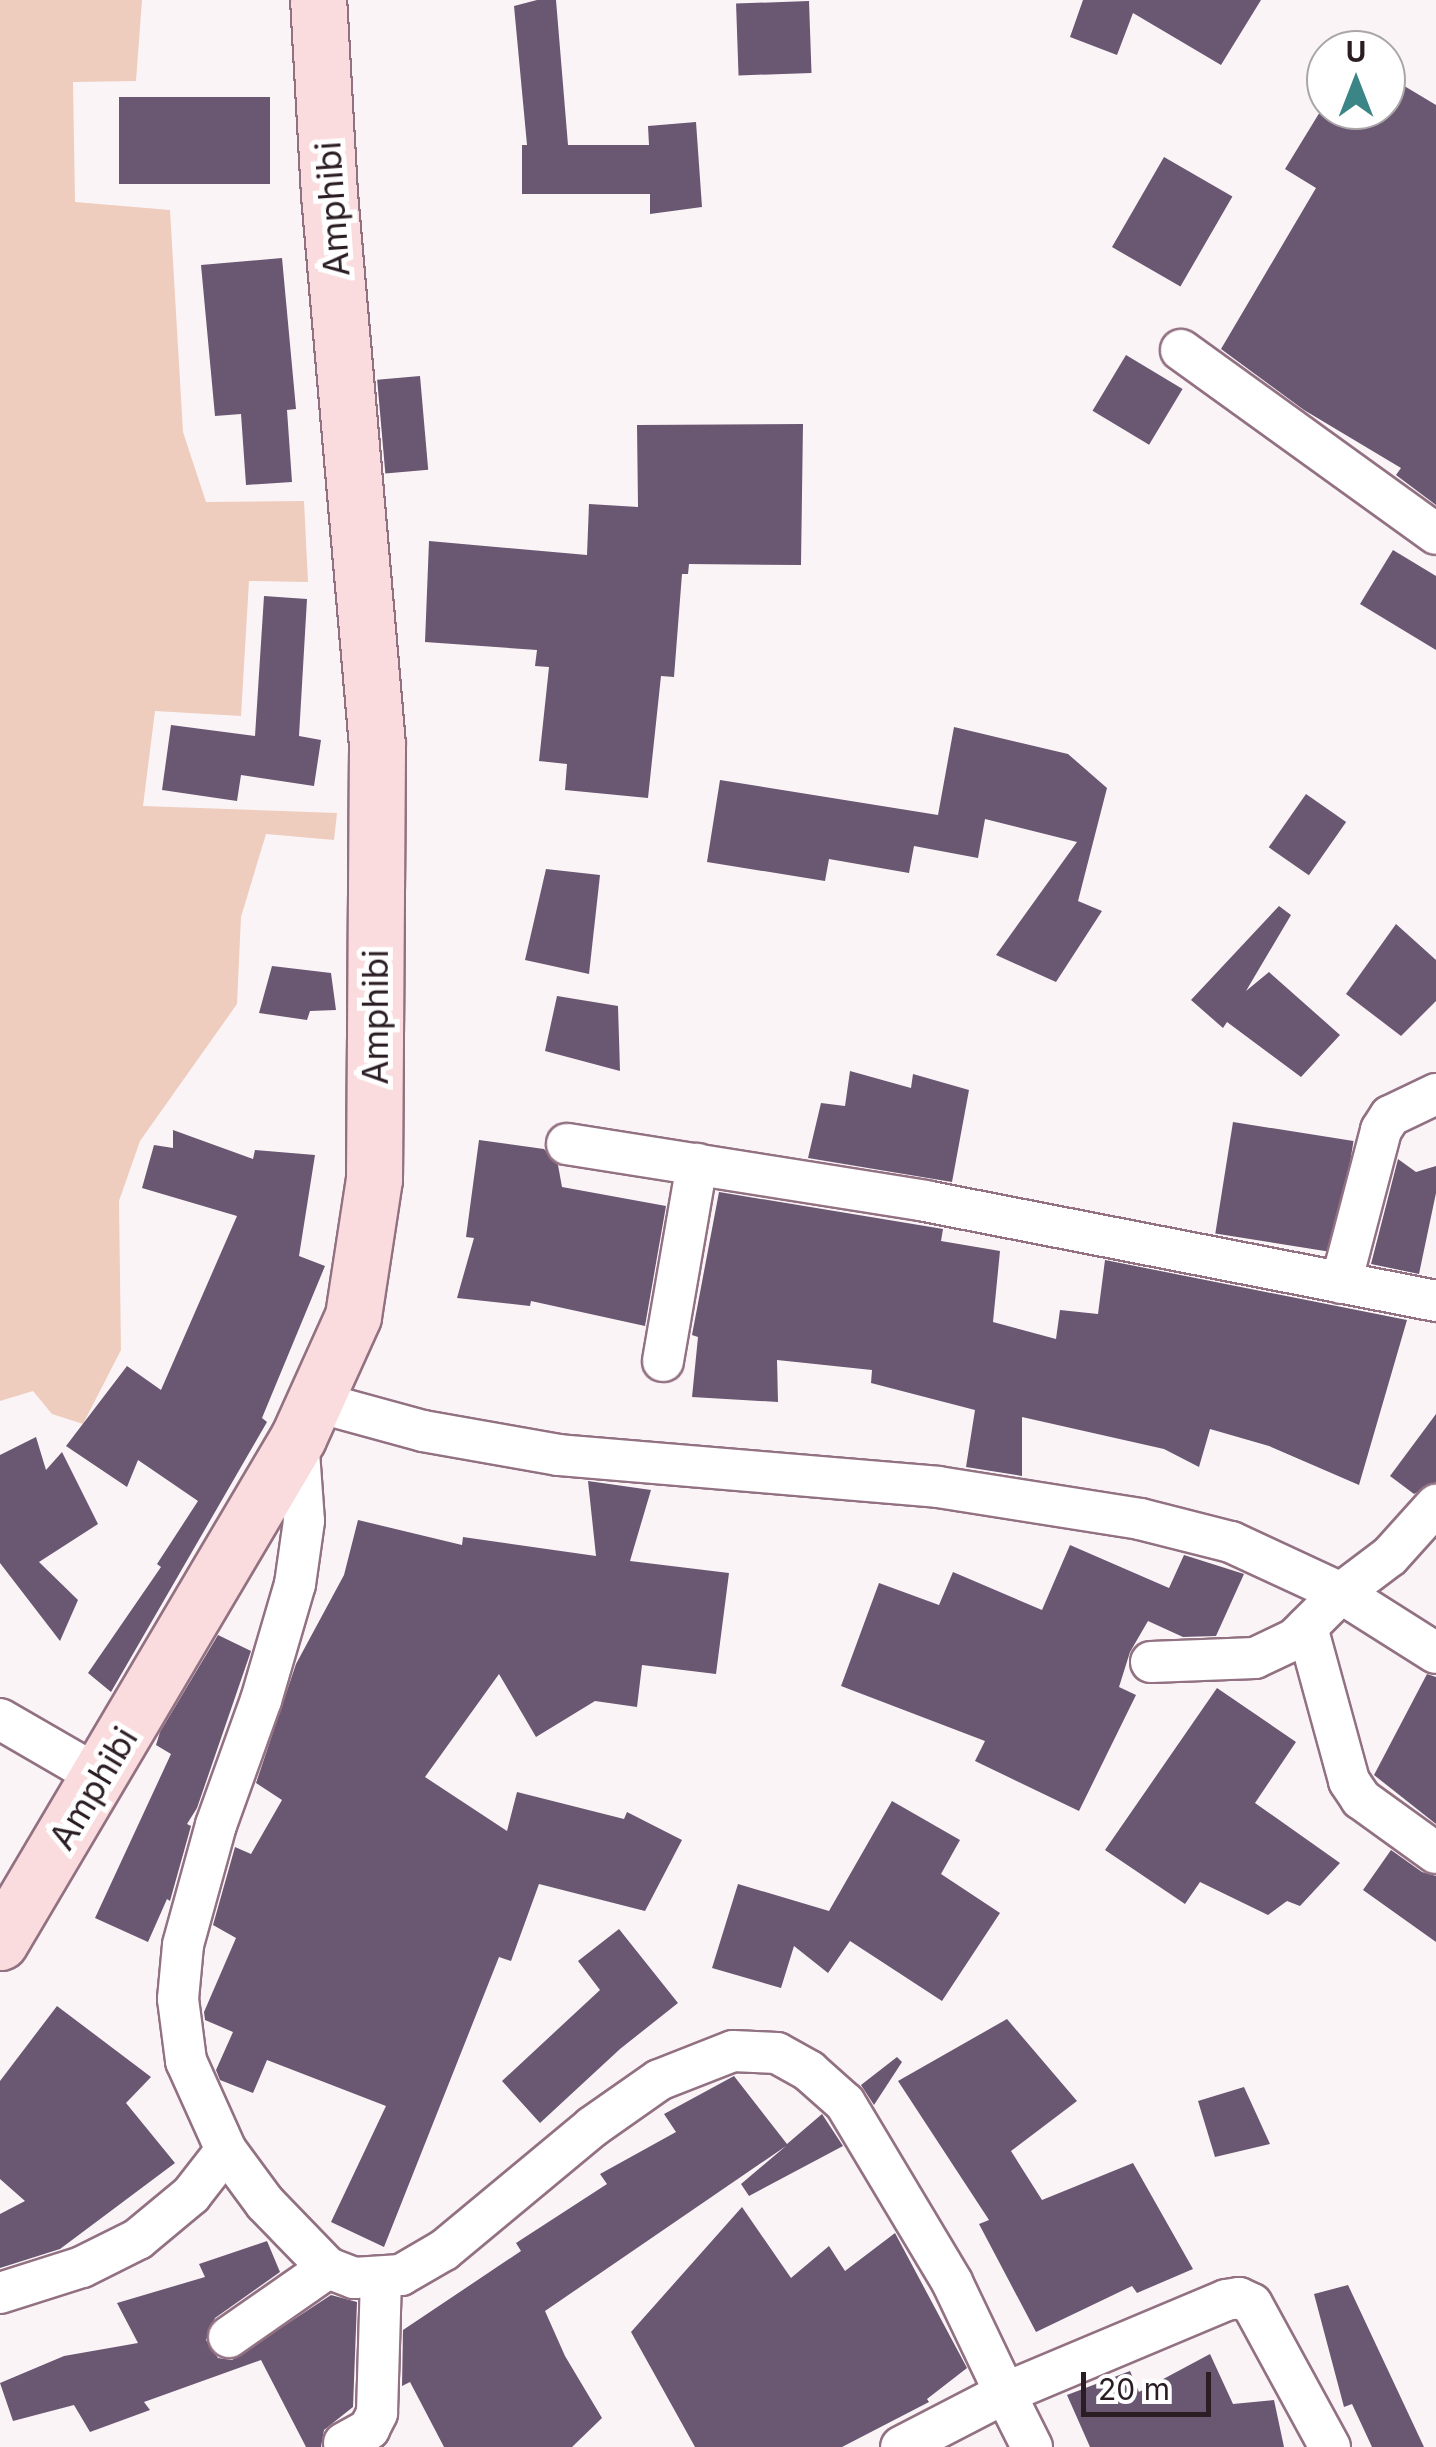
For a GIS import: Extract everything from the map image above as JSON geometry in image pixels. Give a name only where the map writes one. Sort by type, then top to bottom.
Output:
[{"type":"main road","name":"Amphibi","points":[[0,1942],[307,1420],[353,1316],[374,1179],[377,746],[329,194],[318,0]]},
{"type":"street","points":[[1181,350],[1436,534]]},
{"type":"street","points":[[1342,1283],[1381,1130],[1390,1116],[1436,1094]]},
{"type":"street","points":[[568,1144],[925,1201],[1436,1301]]},
{"type":"street","points":[[663,1361],[697,1164]]},
{"type":"street","points":[[1032,2447],[952,2282],[845,2104],[809,2071],[777,2054],[733,2051],[659,2080],[592,2126],[444,2250],[401,2275],[354,2278],[328,2268],[265,2203],[226,2150],[186,2061],[178,1999],[183,1946],[216,1825],[262,1700],[295,1584],[304,1521],[307,1420],[423,1431],[559,1455],[938,1488],[1057,1503],[1231,1542],[1341,1593],[1436,1653]]},
{"type":"street","points":[[1151,1662],[1255,1658],[1296,1639],[1341,1593],[1390,1556],[1436,1505]]},
{"type":"street","points":[[1307,1627],[1350,1781],[1361,1799],[1436,1853]]},
{"type":"street","points":[[0,1720],[100,1777]]},
{"type":"street","points":[[0,2293],[82,2267],[138,2239],[192,2196],[226,2150]]},
{"type":"street","points":[[228,2337],[328,2268]]},
{"type":"street","points":[[344,2442],[369,2430],[377,2413],[381,2276]]},
{"type":"street","points":[[901,2447],[1005,2392],[1239,2298],[1252,2304],[1330,2447]]},
{"type":"shaded area","points":[[0,0],[142,0],[136,81],[73,82],[75,202],[170,210],[183,432],[206,502],[304,501],[308,582],[249,581],[241,716],[155,711],[143,806],[337,813],[334,840],[266,834],[241,917],[237,1004],[140,1141],[119,1201],[121,1350],[83,1424],[52,1414],[33,1391],[0,1401]]},
{"type":"building","points":[[556,0],[568,145],[649,145],[648,126],[696,122],[702,207],[650,214],[650,194],[522,194],[522,145],[527,145],[514,6]]},
{"type":"building","points":[[1083,0],[1261,0],[1221,65],[1133,13],[1117,55],[1070,37]]},
{"type":"building","points":[[809,1],[812,73],[739,76],[736,4]]},
{"type":"building","points":[[1406,87],[1436,105],[1436,505],[1396,475],[1401,468],[1304,410],[1221,349],[1316,188],[1285,169],[1309,130],[1406,130]]},
{"type":"building","points":[[119,97],[270,97],[270,184],[119,184]]},
{"type":"building","points":[[1164,157],[1232,196],[1180,287],[1112,247]]},
{"type":"building","points":[[282,258],[296,409],[287,410],[292,482],[246,485],[241,414],[215,416],[201,265]]},
{"type":"building","points":[[1126,355],[1183,389],[1149,445],[1093,411]]},
{"type":"building","points":[[420,376],[428,470],[385,473],[377,380]]},
{"type":"building","points":[[803,424],[801,565],[689,564],[688,574],[682,574],[674,677],[661,676],[648,798],[565,790],[567,764],[539,761],[549,667],[535,666],[537,650],[425,642],[429,541],[587,555],[589,504],[638,507],[637,425]]},
{"type":"building","points":[[1393,550],[1436,576],[1436,650],[1360,604]]},
{"type":"building","points":[[264,596],[307,599],[299,736],[321,740],[314,786],[241,775],[237,801],[162,790],[171,725],[255,736]]},
{"type":"building","points":[[954,727],[1068,754],[1107,788],[1078,901],[1102,911],[1056,982],[996,955],[1077,842],[985,819],[978,858],[914,846],[909,873],[829,859],[825,881],[707,862],[720,780],[938,815]]},
{"type":"building","points":[[1306,794],[1346,822],[1309,875],[1269,847]]},
{"type":"building","points":[[546,869],[600,875],[589,974],[525,960]]},
{"type":"building","points":[[1279,906],[1291,915],[1246,991],[1269,972],[1340,1035],[1301,1077],[1227,1022],[1223,1028],[1191,1000]]},
{"type":"building","points":[[1396,924],[1436,960],[1436,1001],[1401,1036],[1346,994]]},
{"type":"building","points":[[272,966],[331,973],[336,1010],[310,1011],[307,1020],[259,1013]]},
{"type":"building","points":[[557,996],[618,1006],[620,1071],[545,1051]]},
{"type":"building","points":[[850,1071],[911,1088],[913,1074],[969,1090],[952,1182],[808,1158],[821,1103],[845,1106]]},
{"type":"building","points":[[1233,1122],[1353,1141],[1336,1253],[1215,1234]]},
{"type":"building","points":[[173,1130],[253,1159],[255,1150],[315,1155],[299,1256],[325,1266],[262,1418],[267,1422],[111,1692],[88,1673],[161,1567],[157,1564],[198,1501],[138,1460],[127,1487],[66,1446],[127,1366],[161,1390],[237,1216],[142,1188],[154,1145],[173,1148]]},
{"type":"building","points":[[479,1140],[544,1149],[558,1165],[562,1187],[666,1206],[645,1326],[531,1301],[530,1306],[457,1298],[474,1238],[466,1237]]},
{"type":"building","points":[[1398,1159],[1416,1172],[1436,1166],[1436,1193],[1419,1274],[1371,1264]]},
{"type":"building","points":[[719,1192],[943,1229],[941,1241],[1000,1251],[993,1322],[1056,1339],[1060,1310],[1098,1314],[1105,1260],[1407,1320],[1359,1485],[1269,1446],[1210,1429],[1199,1467],[1164,1449],[1022,1417],[1022,1476],[966,1467],[975,1410],[871,1383],[872,1370],[777,1360],[778,1402],[692,1397],[698,1337],[692,1335]]},
{"type":"building","points":[[1436,1414],[1436,1482],[1414,1494],[1390,1476]]},
{"type":"building","points":[[36,1437],[46,1470],[62,1452],[98,1524],[39,1562],[78,1600],[60,1641],[0,1563],[0,1455]]},
{"type":"building","points":[[588,1481],[651,1490],[630,1561],[729,1573],[716,1674],[642,1665],[637,1707],[595,1701],[536,1737],[499,1674],[425,1777],[507,1831],[517,1792],[624,1819],[627,1812],[682,1840],[645,1911],[539,1884],[511,1961],[499,1957],[384,2247],[331,2222],[386,2106],[267,2060],[253,2093],[220,2080],[216,2070],[233,2032],[205,2020],[204,2012],[236,1938],[213,1925],[235,1847],[251,1854],[282,1800],[256,1783],[296,1664],[344,1575],[358,1520],[462,1545],[463,1537],[596,1556]]},
{"type":"building","points":[[1070,1545],[1169,1588],[1184,1555],[1244,1574],[1216,1636],[1183,1637],[1148,1621],[1130,1652],[1119,1687],[1136,1695],[1079,1811],[975,1761],[985,1741],[841,1686],[879,1583],[939,1605],[953,1572],[1042,1610]]},
{"type":"building","points":[[218,1635],[251,1651],[197,1808],[187,1824],[191,1826],[170,1901],[167,1899],[148,1942],[95,1918],[171,1754],[156,1745],[160,1732]]},
{"type":"building","points":[[1427,1674],[1436,1677],[1436,1824],[1374,1775]]},
{"type":"building","points":[[1217,1688],[1296,1742],[1255,1803],[1340,1863],[1300,1906],[1287,1901],[1268,1915],[1200,1882],[1185,1904],[1105,1850]]},
{"type":"building","points":[[892,1801],[960,1840],[941,1874],[1000,1913],[942,2001],[850,1941],[828,1973],[794,1946],[781,1988],[712,1968],[738,1884],[829,1911]]},
{"type":"building","points":[[1391,1850],[1422,1872],[1436,1876],[1436,1942],[1363,1890]]},
{"type":"building","points":[[619,1929],[678,2003],[620,2049],[540,2123],[502,2081],[600,1990],[578,1961]]},
{"type":"building","points":[[57,2006],[151,2077],[126,2103],[175,2163],[60,2249],[0,2268],[0,2214],[25,2201],[0,2179],[0,2081]]},
{"type":"building","points":[[1007,2019],[1077,2101],[1011,2151],[1042,2200],[1133,2163],[1193,2269],[1137,2293],[1132,2286],[1036,2332],[979,2224],[989,2220],[898,2081]]},
{"type":"building","points":[[897,2057],[902,2062],[874,2105],[861,2085]]},
{"type":"building","points":[[734,2076],[787,2144],[822,2114],[843,2146],[749,2196],[741,2184],[786,2146],[545,2311],[565,2356],[602,2418],[572,2447],[444,2447],[410,2382],[402,2386],[403,2330],[521,2251],[516,2243],[607,2184],[600,2174],[676,2132],[664,2114]]},
{"type":"building","points":[[1244,2087],[1270,2144],[1215,2157],[1198,2101]]},
{"type":"building","points":[[742,2207],[791,2278],[829,2246],[845,2271],[895,2233],[967,2368],[927,2399],[929,2402],[842,2447],[695,2447],[631,2332]]},
{"type":"building","points":[[267,2241],[280,2272],[215,2318],[206,2340],[218,2358],[232,2360],[331,2295],[357,2302],[353,2407],[324,2430],[321,2447],[306,2447],[261,2360],[144,2402],[150,2410],[90,2432],[74,2405],[13,2421],[0,2383],[64,2356],[138,2343],[117,2303],[205,2277],[199,2264]]},
{"type":"building","points":[[1348,2285],[1424,2447],[1372,2447],[1352,2404],[1344,2407],[1314,2294]]},
{"type":"building","points":[[1210,2354],[1233,2404],[1274,2400],[1284,2447],[1090,2447],[1067,2395],[1130,2371],[1139,2392]]}]
